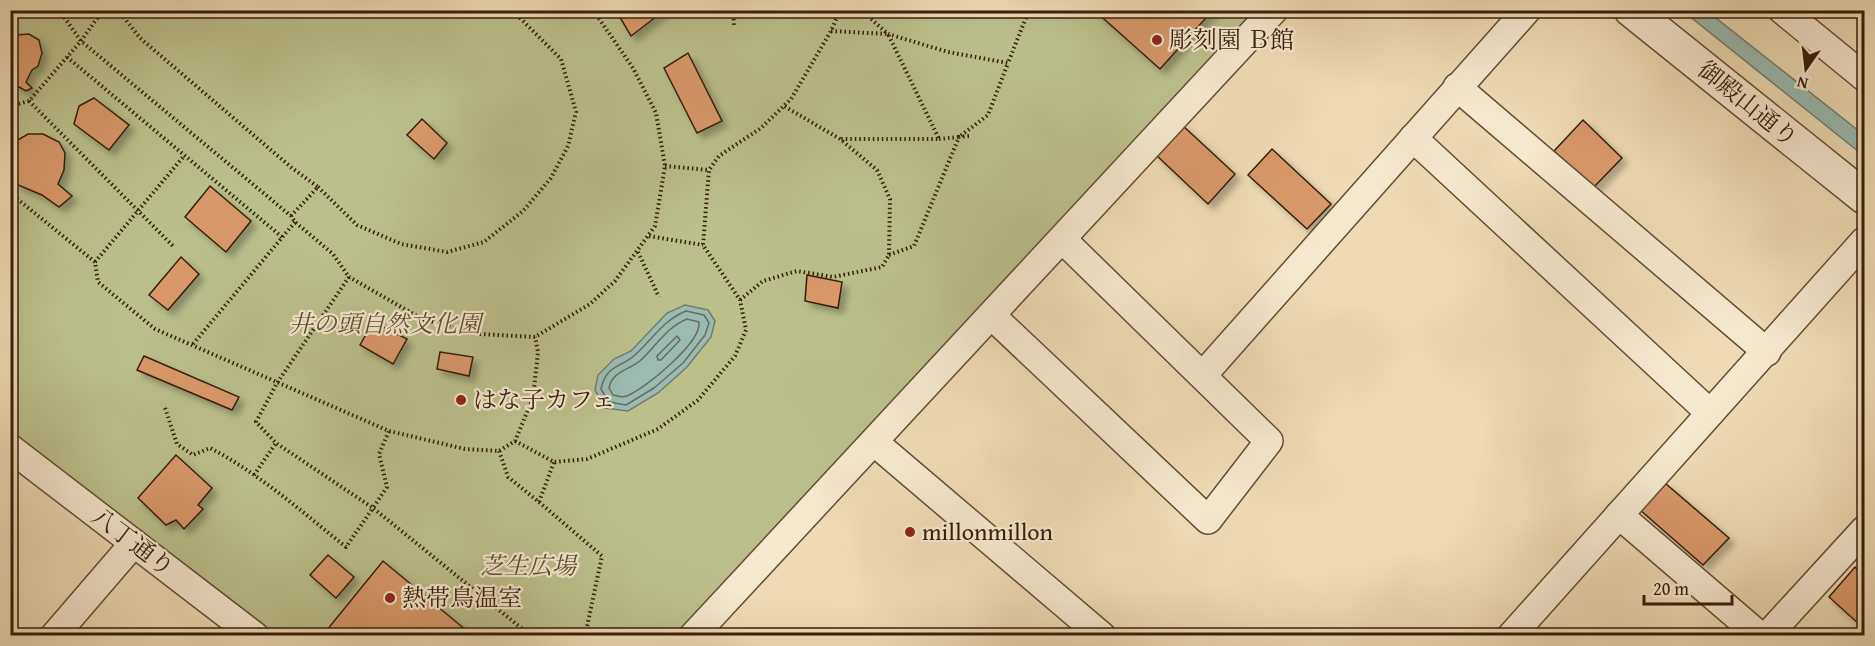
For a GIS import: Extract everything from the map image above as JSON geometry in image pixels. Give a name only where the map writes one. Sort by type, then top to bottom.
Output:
[{"type":"street","points":[[693,636],[1063,240],[1274,10]]},
{"type":"street","points":[[1203,375],[1527,10]]},
{"type":"street","name":"御殿山通り","points":[[1631,10],[1864,197]]},
{"type":"street","points":[[1782,10],[1864,77]]},
{"type":"street","points":[[1457,87],[1767,352]]},
{"type":"street","points":[[1413,138],[1710,413]]},
{"type":"street","points":[[992,316],[1208,520],[1269,441],[1063,240]]},
{"type":"street","points":[[1511,636],[1864,241]]},
{"type":"street","points":[[874,442],[1102,636]]},
{"type":"street","name":"八丁通り","points":[[10,448],[255,636]]},
{"type":"street","points":[[1619,515],[1760,636]]},
{"type":"street","points":[[1767,636],[1864,530]]},
{"type":"street","points":[[54,636],[134,543]]},
{"type":"path","points":[[59,10],[81,41],[291,216],[333,254],[349,277],[422,319],[479,334],[535,337],[590,304],[615,281],[655,226],[665,166],[656,113],[633,68],[593,10]]},
{"type":"path","points":[[10,106],[29,101],[81,41],[103,10]]},
{"type":"path","points":[[118,10],[140,38],[292,168],[318,187],[357,225],[401,244],[447,252],[484,242],[523,211],[551,178],[568,146],[576,112],[561,58],[514,12]]},
{"type":"path","points":[[514,12],[559,10]]},
{"type":"path","points":[[733,10],[734,25]]},
{"type":"path","points":[[515,441],[554,462],[587,459],[658,429],[698,400],[735,356],[746,330],[740,300],[703,246],[709,170],[718,156],[761,128],[791,99],[831,31],[840,10]]},
{"type":"path","points":[[861,10],[888,34],[939,139]]},
{"type":"path","points":[[889,255],[914,246],[959,138],[988,115],[1029,10]]},
{"type":"path","points":[[831,31],[888,34],[948,52],[1008,63]]},
{"type":"path","points":[[67,57],[282,237]]},
{"type":"path","points":[[29,101],[174,247]]},
{"type":"path","points":[[740,300],[763,281],[796,271],[833,277],[882,267],[889,255],[890,199],[877,171],[840,139],[784,106]]},
{"type":"path","points":[[840,139],[939,139],[969,136]]},
{"type":"path","points":[[95,262],[184,156]]},
{"type":"path","points":[[665,166],[709,170]]},
{"type":"path","points":[[291,216],[318,187]]},
{"type":"path","points":[[10,193],[95,262],[98,282],[155,329],[389,431],[465,449],[500,451],[515,441],[533,398],[538,352],[535,337]]},
{"type":"path","points":[[193,344],[295,222]]},
{"type":"path","points":[[649,236],[703,246]]},
{"type":"path","points":[[637,252],[659,297]]},
{"type":"path","points":[[349,277],[277,383],[256,422],[276,443],[373,508],[531,636]]},
{"type":"path","points":[[165,408],[177,444],[193,455],[210,448],[254,475],[346,547],[387,487],[379,454],[389,431]]},
{"type":"path","points":[[254,475],[276,443]]},
{"type":"path","points":[[500,451],[508,477],[602,556],[585,636]]},
{"type":"path","points":[[539,502],[554,462]]},
{"type":"green space","name":"井の頭自然文化園","points":[[10,11],[1254,11],[677,636],[266,635],[11,441]]},
{"type":"water","points":[[1683,11],[1707,11],[1864,135],[1864,156]]},
{"type":"water","points":[[685,305],[708,310],[715,321],[711,337],[687,367],[658,393],[628,411],[605,408],[595,390],[598,375],[614,359],[631,351],[667,313]]},
{"type":"building","points":[[618,10],[665,10],[631,36]]},
{"type":"building","name":"彫刻園 Ｂ館","points":[[1094,10],[1213,10],[1160,69]]},
{"type":"building","points":[[10,27],[17,35],[29,34],[39,40],[42,53],[38,66],[32,70],[26,82],[32,88],[26,91],[10,82]]},
{"type":"building","points":[[688,53],[722,121],[697,133],[664,68]]},
{"type":"building","points":[[94,98],[129,125],[109,150],[74,124],[79,106]]},
{"type":"building","points":[[422,119],[447,143],[434,159],[407,135]]},
{"type":"building","points":[[1583,120],[1622,158],[1593,188],[1554,151]]},
{"type":"building","points":[[1181,124],[1235,174],[1208,204],[1154,153]]},
{"type":"building","points":[[28,134],[43,134],[59,142],[65,153],[64,170],[58,184],[72,196],[59,207],[42,195],[18,185],[10,173],[10,152],[16,141]]},
{"type":"building","points":[[1272,149],[1331,204],[1307,229],[1248,175]]},
{"type":"building","points":[[210,186],[251,221],[226,252],[185,217]]},
{"type":"building","points":[[181,257],[199,274],[168,310],[149,295]]},
{"type":"building","points":[[807,275],[842,282],[838,308],[805,301]]},
{"type":"building","points":[[373,322],[407,339],[393,364],[360,345]]},
{"type":"building","points":[[440,352],[473,357],[469,376],[437,369]]},
{"type":"building","points":[[144,356],[239,397],[232,410],[137,370]]},
{"type":"building","points":[[176,455],[212,488],[198,505],[203,509],[184,529],[176,520],[166,525],[138,498]]},
{"type":"building","points":[[1665,483],[1729,538],[1703,565],[1639,509]]},
{"type":"building","points":[[328,555],[354,577],[336,598],[310,575]]},
{"type":"building","name":"熱帯鳥温室","points":[[383,561],[473,636],[322,636]]},
{"type":"building","points":[[1855,567],[1864,576],[1864,620],[1860,625],[1829,597]]},
{"type":"place","name":"彫刻園 Ｂ館","points":[[1157,40]]},
{"type":"place","name":"はな子カフェ","points":[[461,400]]},
{"type":"place","name":"millonmillon","points":[[910,532]]},
{"type":"place","name":"熱帯鳥温室","points":[[390,598]]},
{"type":"park label","name":"芝生広場","points":[[528,566]]}]
